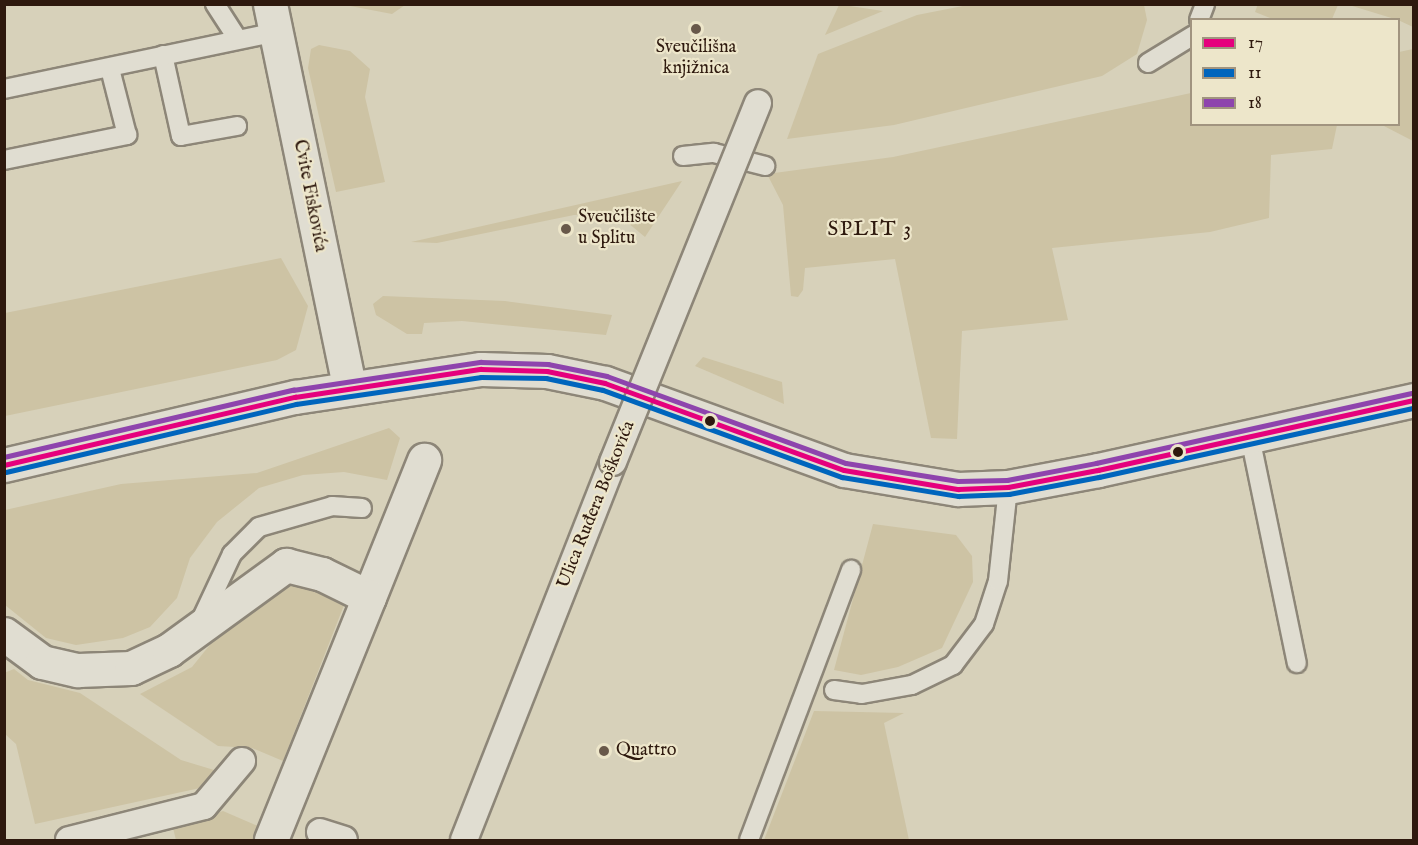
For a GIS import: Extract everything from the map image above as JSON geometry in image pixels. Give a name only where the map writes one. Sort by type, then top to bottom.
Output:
[{"type":"street","name":"Cvite Fiskovića","points":[[273,18],[349,386]]},
{"type":"street","name":"Ulica Ruđera Boškovića","points":[[464,840],[758,103]]},
{"type":"street","points":[[4,465],[349,386],[440,372],[547,371],[605,383],[844,470],[907,484],[1008,487],[1250,437],[1413,400]]},
{"type":"street","points":[[271,840],[424,460]]},
{"type":"street","points":[[8,642],[42,662],[78,670],[131,668],[169,650],[199,624],[286,565],[322,574],[369,597]]},
{"type":"street","points":[[69,840],[204,806],[242,761]]},
{"type":"street","points":[[320,832],[344,840]]},
{"type":"lane","points":[[215,4],[237,38]]},
{"type":"lane","points":[[4,89],[110,69],[237,38],[273,18]]},
{"type":"lane","points":[[1148,63],[1190,37]]},
{"type":"lane","points":[[163,55],[181,136],[237,126]]},
{"type":"lane","points":[[4,160],[127,135],[110,69]]},
{"type":"lane","points":[[683,156],[714,153],[765,166]]},
{"type":"lane","points":[[1250,437],[1297,663]]},
{"type":"lane","points":[[834,690],[862,694],[912,686],[953,665],[984,624],[998,581],[1008,487]]},
{"type":"lane","points":[[199,624],[232,554],[259,527],[332,506],[362,508]]},
{"type":"lane","points":[[749,840],[851,570]]},
{"type":"shaded area","points":[[973,4],[1144,5],[1147,20],[1137,54],[1102,76],[894,125],[787,139],[818,54],[917,15]]},
{"type":"shaded area","points":[[1258,4],[1338,4],[1332,18],[1270,18],[1255,12]]},
{"type":"shaded area","points":[[345,5],[405,5],[392,14]]},
{"type":"shaded area","points":[[839,5],[843,5],[883,11],[825,35]]},
{"type":"shaded area","points":[[1349,5],[1413,5],[1413,27],[1400,21],[1400,18],[1391,18]]},
{"type":"shaded area","points":[[319,45],[350,51],[370,69],[365,97],[385,182],[336,192],[308,68],[311,49]]},
{"type":"shaded area","points":[[1414,49],[1413,141],[1384,126],[1400,126],[1400,52]]},
{"type":"shaded area","points":[[1190,93],[1190,126],[1337,126],[1332,149],[1271,155],[1269,218],[1210,232],[1052,248],[1068,320],[962,331],[957,439],[931,438],[895,259],[805,268],[803,290],[798,297],[791,296],[783,205],[767,174],[893,157]]},
{"type":"shaded area","points":[[682,181],[645,237],[616,213],[574,215],[437,243],[411,242]]},
{"type":"shaded area","points":[[281,258],[308,306],[296,350],[277,360],[5,416],[5,313]]},
{"type":"shaded area","points":[[383,296],[505,301],[612,315],[606,335],[462,321],[424,323],[422,334],[407,334],[376,315],[373,304]]},
{"type":"shaded area","points":[[703,357],[782,382],[784,404],[695,366]]},
{"type":"shaded area","points":[[389,428],[400,438],[387,480],[344,472],[303,475],[259,488],[217,522],[190,558],[177,598],[150,627],[123,638],[76,645],[46,638],[5,605],[5,510],[121,484],[257,473]]},
{"type":"shaded area","points":[[873,524],[956,535],[972,556],[973,582],[942,648],[898,667],[861,675],[834,670]]},
{"type":"shaded area","points":[[283,584],[309,584],[346,600],[283,761],[252,748],[218,746],[140,694],[192,667],[221,631]]},
{"type":"shaded area","points":[[14,669],[28,680],[80,693],[181,760],[214,770],[212,777],[200,788],[35,824],[16,744],[5,734],[4,673]]},
{"type":"shaded area","points":[[814,711],[904,713],[884,723],[909,840],[764,840]]},
{"type":"shaded area","points":[[223,811],[265,829],[260,840],[176,840],[173,828]]},
{"type":"transit line","name":"18","points":[[4,457],[293,390],[481,362],[548,364],[607,376],[846,463],[958,481],[1007,480],[1096,463],[1412,393]]},
{"type":"transit line","name":"17","points":[[4,465],[295,397],[481,369],[547,371],[605,383],[844,470],[958,489],[1008,487],[1098,470],[1414,400]]},
{"type":"transit line","name":"11","points":[[6,472],[296,404],[481,377],[546,378],[603,390],[842,477],[958,496],[1009,494],[1099,477],[1414,408]]},
{"type":"place","name":"Sveučilišna knjižnica","points":[[696,29]]},
{"type":"place","name":"Sveučilište u Splitu","points":[[566,229]]},
{"type":"place","name":"Quattro","points":[[604,751]]},
{"type":"district","name":"SPLIT 3","points":[[870,230]]}]
